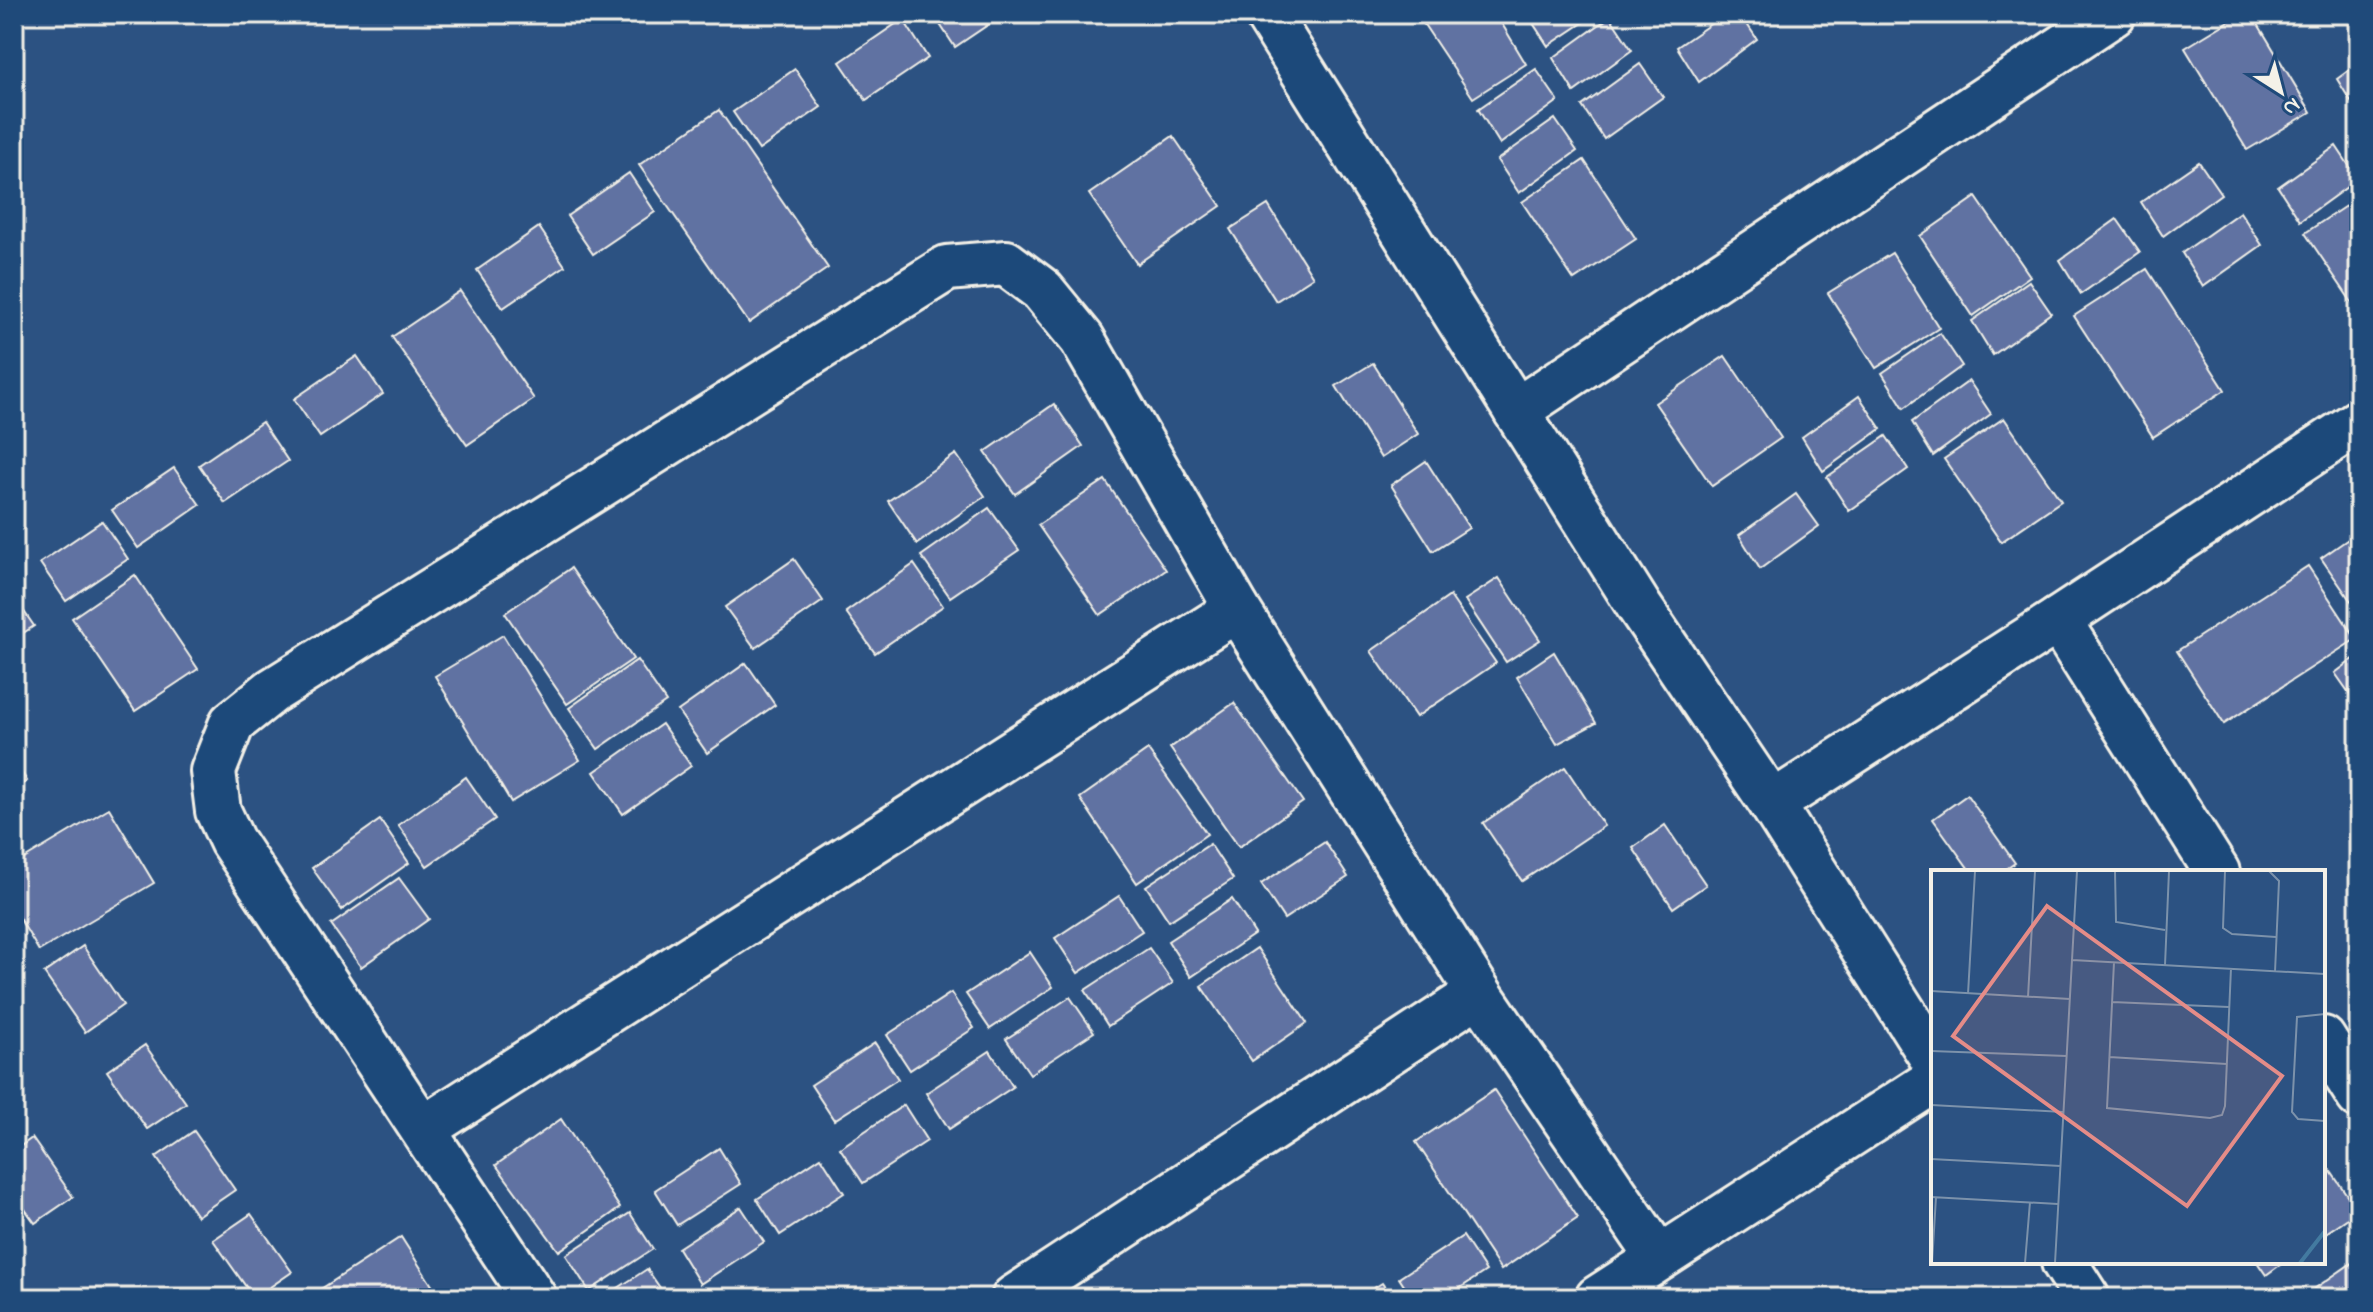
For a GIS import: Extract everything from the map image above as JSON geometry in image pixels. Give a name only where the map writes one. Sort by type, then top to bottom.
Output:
[{"type":"street","points":[[1516,411],[2113,14]]},
{"type":"street","points":[[1280,19],[1516,411],[1640,608],[1772,804],[1931,1056]]},
{"type":"street","points":[[534,1298],[232,841],[218,811],[213,771],[232,723],[272,691],[947,268],[1006,263],[1042,290],[1082,339],[1237,609],[1479,993],[1659,1258]]},
{"type":"street","points":[[1772,804],[2359,422]]},
{"type":"street","points":[[423,1129],[1237,609]]},
{"type":"street","points":[[2058,620],[2216,870]]},
{"type":"street","points":[[1014,1298],[1479,993]]},
{"type":"street","points":[[2325,1042],[2359,1096]]},
{"type":"street","points":[[1598,1298],[1931,1082]]},
{"type":"street","points":[[2065,1264],[2087,1298]]},
{"type":"building","points":[[933,14],[1004,14],[955,47]]},
{"type":"building","points":[[1417,14],[1496,14],[1526,64],[1473,98]]},
{"type":"building","points":[[1527,14],[1596,14],[1548,46]]},
{"type":"building","points":[[1725,14],[1740,14],[1757,39],[1699,82],[1677,47]]},
{"type":"building","points":[[2241,14],[2252,14],[2311,112],[2247,150],[2185,48]]},
{"type":"building","points":[[1610,17],[1632,50],[1574,92],[1553,58]]},
{"type":"building","points":[[903,19],[928,58],[866,100],[840,62]]},
{"type":"building","points":[[2359,63],[2359,112],[2358,113],[2337,79]]},
{"type":"building","points":[[1640,64],[1663,97],[1604,139],[1582,106]]},
{"type":"building","points":[[795,69],[821,107],[759,150],[733,112]]},
{"type":"building","points":[[1536,69],[1558,101],[1500,144],[1478,109]]},
{"type":"building","points":[[719,110],[828,268],[749,323],[639,165]]},
{"type":"building","points":[[1555,119],[1577,151],[1519,193],[1497,160]]},
{"type":"building","points":[[1173,136],[1221,206],[1137,264],[1089,194]]},
{"type":"building","points":[[2336,146],[2358,179],[2300,221],[2278,187]]},
{"type":"building","points":[[1584,160],[1636,239],[1574,280],[1522,202]]},
{"type":"building","points":[[2199,162],[2221,194],[2163,236],[2141,202]]},
{"type":"building","points":[[629,173],[655,212],[593,254],[567,216]]},
{"type":"building","points":[[1976,197],[2030,276],[1973,316],[1920,236]]},
{"type":"building","points":[[2359,197],[2359,313],[2305,233]]},
{"type":"building","points":[[1268,205],[1313,277],[1276,301],[1230,229]]},
{"type":"building","points":[[2240,212],[2262,245],[2203,287],[2182,253]]},
{"type":"building","points":[[2117,219],[2140,252],[2081,294],[2060,260]]},
{"type":"building","points":[[539,227],[565,266],[503,308],[477,270]]},
{"type":"building","points":[[1892,253],[1939,328],[1876,368],[1828,293]]},
{"type":"building","points":[[2147,269],[2225,390],[2153,437],[2074,316]]},
{"type":"building","points":[[2029,281],[2051,313],[1993,355],[1972,321]]},
{"type":"building","points":[[460,291],[534,399],[467,445],[392,337]]},
{"type":"building","points":[[1940,333],[1962,366],[1904,408],[1882,373]]},
{"type":"building","points":[[357,356],[383,394],[320,437],[294,399]]},
{"type":"building","points":[[1725,356],[1781,438],[1712,486],[1655,403]]},
{"type":"building","points":[[1373,363],[1418,434],[1381,458],[1336,386]]},
{"type":"building","points":[[1969,381],[1991,414],[1933,456],[1912,422]]},
{"type":"building","points":[[1859,396],[1881,429],[1823,471],[1802,437]]},
{"type":"building","points":[[1054,404],[1083,446],[1015,494],[985,452]]},
{"type":"building","points":[[2004,418],[2061,501],[2001,542],[1944,459]]},
{"type":"building","points":[[262,422],[288,461],[225,503],[199,465]]},
{"type":"building","points":[[1886,436],[1908,469],[1849,511],[1827,477]]},
{"type":"building","points":[[956,454],[985,496],[917,544],[888,501]]},
{"type":"building","points":[[1426,461],[1469,528],[1433,551],[1391,485]]},
{"type":"building","points":[[174,468],[200,505],[138,548],[112,510]]},
{"type":"building","points":[[1105,480],[1166,570],[1100,615],[1038,525]]},
{"type":"building","points":[[1796,494],[1819,526],[1760,569],[1739,535]]},
{"type":"building","points":[[989,508],[1019,550],[950,597],[921,556]]},
{"type":"building","points":[[102,521],[128,559],[66,601],[40,563]]},
{"type":"building","points":[[2354,535],[2359,541],[2359,613],[2321,558]]},
{"type":"building","points":[[794,559],[823,601],[755,648],[725,607]]},
{"type":"building","points":[[914,564],[943,606],[875,653],[846,612]]},
{"type":"building","points":[[2308,566],[2356,639],[2224,724],[2177,651]]},
{"type":"building","points":[[571,568],[633,659],[567,704],[505,613]]},
{"type":"building","points":[[135,575],[198,669],[135,711],[72,618]]},
{"type":"building","points":[[1499,578],[1540,640],[1506,662],[1465,600]]},
{"type":"building","points":[[1450,596],[1496,663],[1416,717],[1371,651]]},
{"type":"building","points":[[14,597],[34,626],[14,639]]},
{"type":"building","points":[[503,635],[580,760],[511,802],[435,676]]},
{"type":"building","points":[[1554,652],[1596,723],[1557,744],[1517,677]]},
{"type":"building","points":[[2359,655],[2359,707],[2335,673]]},
{"type":"building","points":[[637,660],[666,702],[598,749],[569,708]]},
{"type":"building","points":[[746,663],[775,705],[707,753],[678,711]]},
{"type":"building","points":[[1234,703],[1303,802],[1239,847],[1170,748]]},
{"type":"building","points":[[662,724],[691,766],[623,814],[594,772]]},
{"type":"building","points":[[1148,750],[1207,834],[1137,883],[1080,798]]},
{"type":"building","points":[[14,760],[27,781],[14,789]]},
{"type":"building","points":[[1565,767],[1604,826],[1522,881],[1483,823]]},
{"type":"building","points":[[466,777],[495,819],[427,866],[398,825]]},
{"type":"building","points":[[1967,795],[2015,863],[2005,870],[1970,870],[1933,819]]},
{"type":"building","points":[[109,808],[154,883],[39,951],[14,909],[14,865]]},
{"type":"building","points":[[380,820],[409,863],[342,910],[312,868]]},
{"type":"building","points":[[1665,825],[1706,885],[1673,908],[1633,848]]},
{"type":"building","points":[[1325,842],[1348,877],[1284,919],[1261,884]]},
{"type":"building","points":[[1210,844],[1233,879],[1169,921],[1146,886]]},
{"type":"building","points":[[399,878],[429,919],[361,967],[331,925]]},
{"type":"building","points":[[1119,896],[1142,931],[1078,973],[1055,938]]},
{"type":"building","points":[[1232,899],[1255,934],[1191,977],[1168,941]]},
{"type":"building","points":[[83,946],[123,1005],[85,1032],[44,973]]},
{"type":"building","points":[[1149,948],[1173,983],[1108,1026],[1085,990]]},
{"type":"building","points":[[1257,948],[1307,1023],[1252,1061],[1201,986]]},
{"type":"building","points":[[1030,952],[1053,987],[990,1029],[966,994]]},
{"type":"building","points":[[951,993],[974,1028],[910,1070],[887,1035]]},
{"type":"building","points":[[1070,997],[1094,1032],[1030,1074],[1006,1039]]},
{"type":"building","points":[[875,1043],[898,1079],[834,1120],[811,1085]]},
{"type":"building","points":[[145,1045],[186,1103],[147,1129],[107,1071]]},
{"type":"building","points":[[990,1051],[1013,1087],[949,1129],[926,1093]]},
{"type":"building","points":[[1494,1090],[1578,1218],[1501,1270],[1416,1142]]},
{"type":"building","points":[[904,1105],[927,1141],[863,1183],[840,1148]]},
{"type":"building","points":[[561,1119],[620,1208],[559,1251],[496,1165]]},
{"type":"building","points":[[194,1131],[235,1190],[197,1216],[156,1157]]},
{"type":"building","points":[[32,1138],[73,1197],[35,1223],[14,1194],[14,1151]]},
{"type":"building","points":[[719,1148],[741,1184],[677,1225],[655,1190]]},
{"type":"building","points":[[821,1157],[844,1193],[780,1235],[757,1199]]},
{"type":"building","points":[[2325,1163],[2358,1211],[2325,1234]]},
{"type":"building","points":[[741,1207],[764,1242],[700,1284],[678,1248]]},
{"type":"building","points":[[630,1213],[653,1249],[589,1291],[566,1255]]},
{"type":"building","points":[[251,1214],[292,1272],[254,1298],[213,1240]]},
{"type":"building","points":[[1463,1236],[1486,1271],[1445,1298],[1412,1298],[1399,1278]]},
{"type":"building","points":[[401,1237],[440,1298],[307,1298]]},
{"type":"building","points":[[2359,1258],[2359,1298],[2301,1298]]},
{"type":"building","points":[[2258,1264],[2281,1264],[2266,1275]]},
{"type":"building","points":[[647,1269],[667,1298],[603,1298]]},
{"type":"building","points":[[1382,1283],[1392,1298],[1358,1298]]}]
